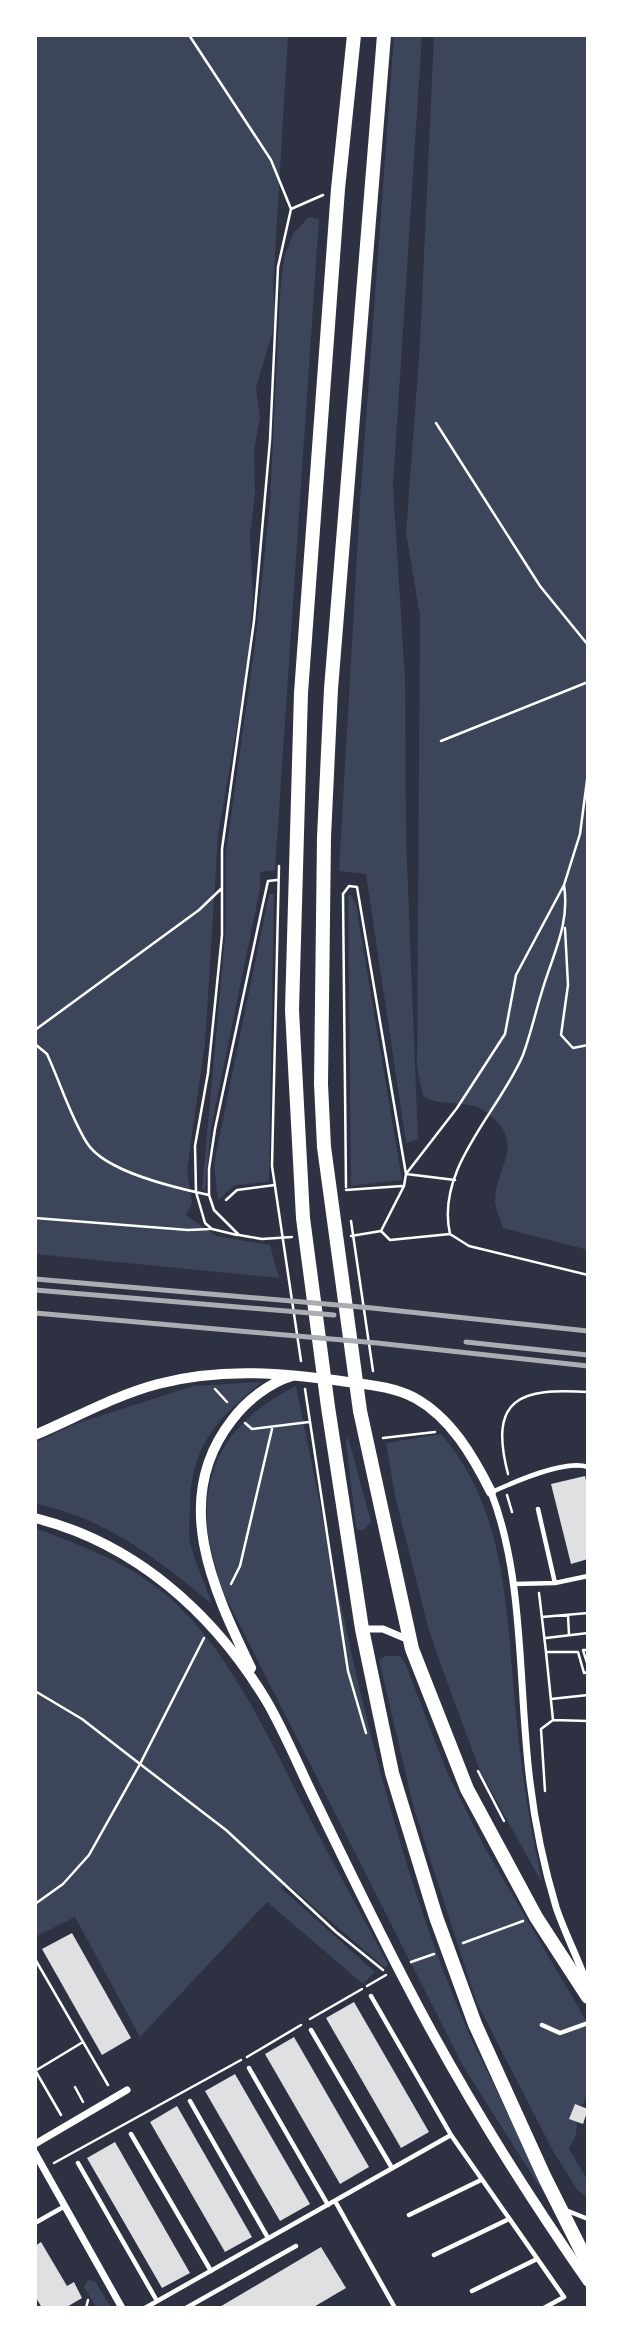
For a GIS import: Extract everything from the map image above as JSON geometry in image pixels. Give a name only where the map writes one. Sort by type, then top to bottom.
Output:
[{"type":"main road","points":[[354,35],[338,189],[302,679],[294,854],[292,1010],[303,1218],[328,1407],[362,1629],[392,1773],[442,1951],[560,2209],[588,2264]]},
{"type":"main road","points":[[384,35],[364,310],[345,483],[325,824],[321,1084],[324,1147],[360,1411],[410,1640],[467,1789],[536,1917],[588,1997]]},
{"type":"street","points":[[298,1372],[262,1391],[237,1413],[219,1438],[205,1466],[200,1506],[203,1538],[221,1604],[408,1988],[473,2110],[588,2282]]},
{"type":"street","points":[[35,1435],[158,1384],[230,1373],[298,1372],[379,1383],[416,1399],[442,1420],[477,1463],[501,1522],[514,1584],[530,1783],[540,1842],[557,1909],[588,1987]]},
{"type":"street","points":[[35,1518],[85,1535],[138,1562],[188,1600],[232,1651],[266,1701]]},
{"type":"street","points":[[362,1629],[383,1629],[410,1640]]},
{"type":"street","points":[[35,2144],[127,2090]]},
{"type":"street","points":[[35,2153],[122,2308]]},
{"type":"lane","points":[[491,1492],[561,1469],[579,1465],[588,1467]]},
{"type":"lane","points":[[538,1509],[555,1583]]},
{"type":"lane","points":[[514,1584],[555,1583],[588,1576]]},
{"type":"lane","points":[[371,1996],[451,2136],[564,2297],[544,2308]]},
{"type":"lane","points":[[542,2025],[560,2033],[588,2023]]},
{"type":"lane","points":[[311,2030],[392,2168]]},
{"type":"lane","points":[[249,2068],[328,2205]]},
{"type":"lane","points":[[190,2101],[268,2238]]},
{"type":"lane","points":[[131,2133],[211,2271]]},
{"type":"lane","points":[[145,2308],[451,2136]]},
{"type":"lane","points":[[78,2164],[157,2301]]},
{"type":"lane","points":[[409,2215],[481,2180]]},
{"type":"lane","points":[[335,2201],[395,2308]]},
{"type":"lane","points":[[35,2222],[65,2205]]},
{"type":"lane","points":[[560,2209],[588,2219]]},
{"type":"lane","points":[[434,2255],[509,2219]]},
{"type":"lane","points":[[186,2308],[296,2246]]},
{"type":"lane","points":[[472,2291],[537,2259]]},
{"type":"path","points":[[189,35],[271,159],[291,209],[278,267],[270,440],[254,621],[222,849],[222,935],[208,1073],[195,1146],[196,1192],[205,1223],[212,1229]]},
{"type":"path","points":[[291,209],[338,189]]},
{"type":"path","points":[[436,423],[540,586],[588,645]]},
{"type":"path","points":[[441,741],[588,682]]},
{"type":"path","points":[[406,1174],[457,1108],[505,1034],[516,975],[564,884],[580,834],[588,773]]},
{"type":"path","points":[[239,1235],[214,1210],[209,1195],[209,1169],[215,1129],[268,881],[277,880],[272,1166],[298,1372]]},
{"type":"path","points":[[564,884],[567,904],[565,926],[568,985],[561,1035],[573,1048],[588,1045]]},
{"type":"path","points":[[363,1236],[381,1231],[404,1186],[406,1174],[357,887],[349,886],[343,894],[346,1190],[404,1186]]},
{"type":"path","points":[[35,1030],[199,910],[223,887]]},
{"type":"path","points":[[450,1234],[446,1217],[455,1180],[476,1135],[522,1056],[565,926]]},
{"type":"path","points":[[35,1044],[47,1054],[86,1143],[99,1157],[120,1169],[209,1195]]},
{"type":"path","points":[[406,1174],[455,1180]]},
{"type":"path","points":[[226,1200],[237,1190],[275,1185]]},
{"type":"path","points":[[351,1216],[379,1383]]},
{"type":"path","points":[[35,1218],[188,1230],[212,1229],[272,1238]]},
{"type":"path","points":[[381,1231],[390,1240],[450,1234],[469,1245],[588,1275]]},
{"type":"path","points":[[221,1604],[240,1566],[272,1429],[309,1422],[304,1382]]},
{"type":"path","points":[[510,1484],[502,1431],[505,1417],[512,1405],[537,1391],[588,1392]]},
{"type":"path","points":[[379,1428],[379,1439],[436,1432]]},
{"type":"path","points":[[568,1615],[569,1635]]},
{"type":"path","points":[[542,1617],[588,1615]]},
{"type":"path","points":[[35,1904],[62,1884],[89,1855],[192,1667],[209,1625]]},
{"type":"path","points":[[544,1638],[588,1633]]},
{"type":"path","points":[[588,1650],[583,1650],[588,1666]]},
{"type":"path","points":[[553,1720],[546,1652],[578,1652],[584,1673],[588,1672]]},
{"type":"path","points":[[35,1691],[82,1719],[226,1830],[387,1974],[247,2057],[51,2164]]},
{"type":"path","points":[[551,1699],[588,1695]]},
{"type":"path","points":[[545,1797],[541,1729],[553,1720],[588,1721]]},
{"type":"path","points":[[473,1760],[509,1831]]},
{"type":"path","points":[[406,1964],[536,1917]]},
{"type":"path","points":[[35,1959],[108,2085]]},
{"type":"path","points":[[61,2115],[35,2070],[83,2042]]},
{"type":"path","points":[[75,2087],[83,2102]]},
{"type":"path","points":[[86,2308],[88,2300]]},
{"type":"shaded area","points":[[35,35],[288,35],[273,288],[276,320],[256,388],[260,417],[254,451],[255,494],[250,535],[253,598],[247,667],[218,836],[205,1043],[187,1170],[192,1203],[186,1215],[216,1236],[270,1245],[279,1278],[35,1254]]},
{"type":"shaded area","points":[[394,35],[422,35],[393,486],[405,679],[406,838],[418,1139],[406,1143],[366,874],[339,871],[360,501]]},
{"type":"shaded area","points":[[434,35],[588,35],[588,1250],[503,1228],[495,1201],[507,1154],[505,1134],[498,1123],[479,1108],[438,1102],[423,1096],[417,1067],[420,616],[406,533],[420,344]]},
{"type":"shaded area","points":[[309,217],[319,219],[275,870],[260,872],[260,889],[211,1128],[205,1190],[202,1189],[226,926],[226,852],[256,636],[270,502],[280,294],[284,258],[293,234]]},
{"type":"shaded area","points":[[269,894],[274,894],[269,1182],[235,1185],[218,1200],[214,1166]]},
{"type":"shaded area","points":[[348,895],[351,895],[356,905],[402,1180],[351,1186]]},
{"type":"shaded area","points":[[262,1382],[219,1422],[201,1451],[195,1468],[191,1487],[189,1538],[212,1604],[130,1542],[84,1519],[35,1504],[35,1443],[75,1424],[193,1386]]},
{"type":"shaded area","points":[[296,1386],[366,1716],[411,1878],[470,2036],[546,2197],[463,2066],[221,1588],[207,1527],[212,1475],[230,1439],[243,1423],[258,1409]]},
{"type":"shaded area","points":[[441,1434],[464,1465],[481,1499],[493,1535],[507,1610],[524,1784],[542,1883],[480,1771],[428,1627],[395,1496],[386,1443]]},
{"type":"shaded area","points":[[348,1437],[371,1522],[364,1530],[358,1530],[356,1527],[346,1442]]},
{"type":"shaded area","points":[[35,1528],[100,1554],[131,1570],[183,1610],[204,1635],[243,1691],[260,1721],[388,1964],[385,1968],[286,1883],[281,1888],[375,1972],[363,1984],[267,1902],[140,2037],[75,1917],[35,1937]]},
{"type":"shaded area","points":[[385,1656],[400,1656],[405,1663],[447,1772],[484,1846],[588,2024],[588,2093],[582,2106],[575,2104],[570,2119],[577,2122],[576,2135],[569,2149],[588,2181],[588,2197],[578,2191],[553,2151],[476,2001],[414,1809],[379,1660]]},
{"type":"shaded area","points":[[88,2280],[95,2281],[111,2308],[97,2308],[84,2287]]},
{"type":"building","points":[[585,1476],[588,1489],[588,1559],[571,1564],[551,1484]]},
{"type":"building","points":[[72,1933],[131,2038],[102,2055],[42,1949]]},
{"type":"building","points":[[354,2002],[429,2132],[401,2148],[326,2018]]},
{"type":"building","points":[[294,2037],[369,2167],[340,2184],[265,2054]]},
{"type":"building","points":[[235,2074],[310,2204],[280,2221],[205,2091]]},
{"type":"building","points":[[575,2104],[588,2109],[583,2124],[569,2119]]},
{"type":"building","points":[[177,2106],[252,2237],[225,2252],[150,2122]]},
{"type":"building","points":[[115,2142],[190,2273],[162,2288],[87,2158]]},
{"type":"building","points":[[41,2242],[67,2286],[74,2282],[82,2298],[65,2308],[42,2308],[35,2296],[35,2246]]},
{"type":"building","points":[[321,2247],[346,2288],[312,2308],[218,2308]]},
{"type":"railway","points":[[35,1279],[372,1308],[588,1331]]},
{"type":"railway","points":[[35,1290],[334,1315]]},
{"type":"railway","points":[[35,1313],[377,1343],[588,1366]]},
{"type":"railway","points":[[466,1342],[588,1355]]}]
